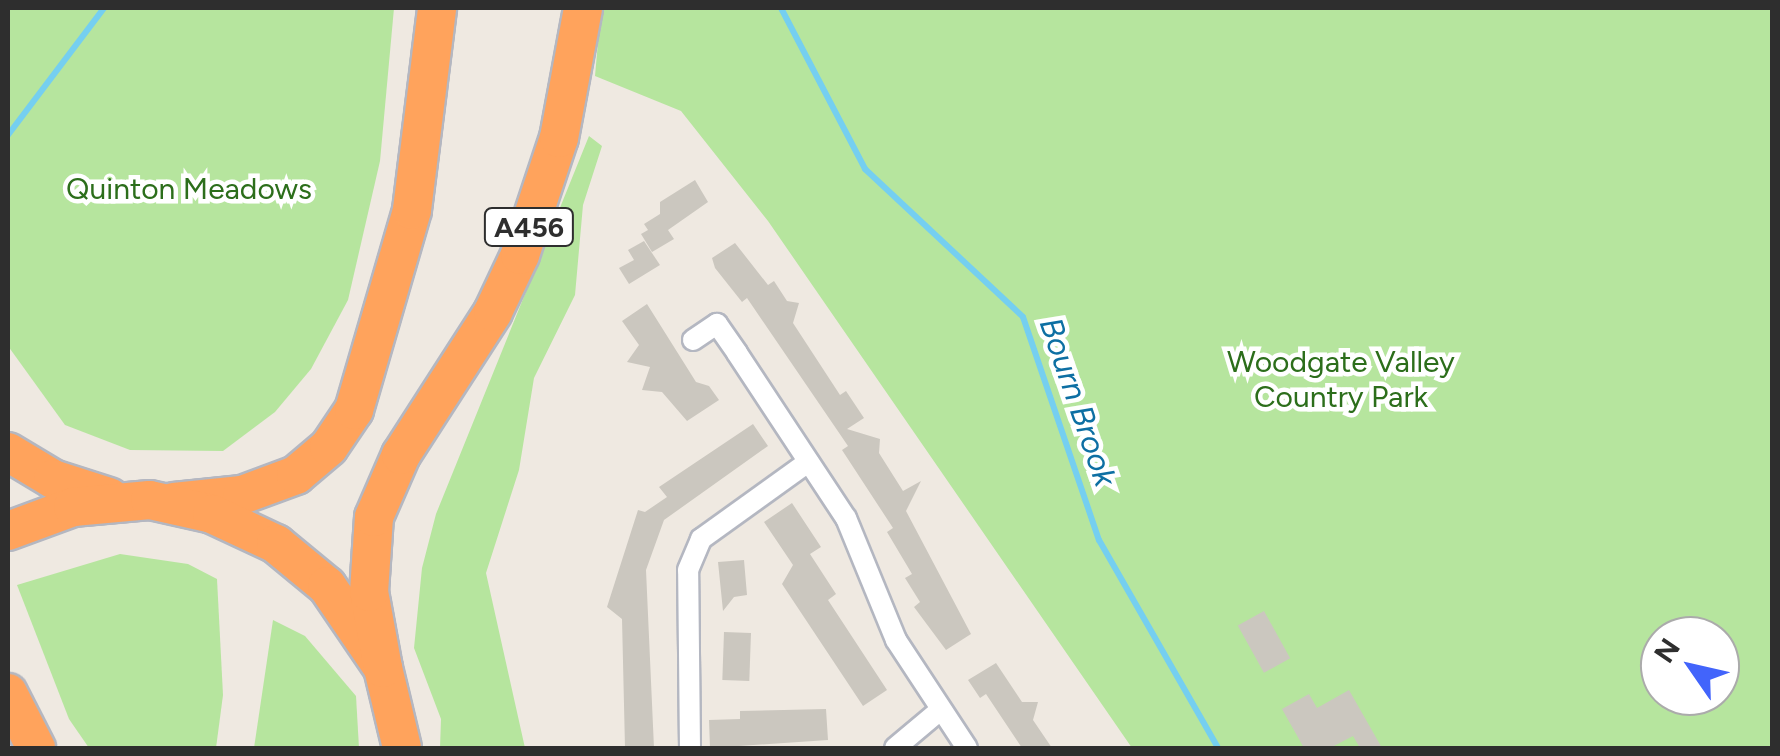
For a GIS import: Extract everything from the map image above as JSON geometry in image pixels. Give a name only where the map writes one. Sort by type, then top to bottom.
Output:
[{"type":"highway","points":[[8,531],[73,507],[242,495],[296,475],[330,447],[354,410],[412,210],[437,8]]},
{"type":"highway","name":"A456","points":[[382,668],[369,592],[374,517],[400,455],[485,326],[520,255],[558,138],[583,8]]},
{"type":"highway","points":[[8,452],[53,479],[120,501]]},
{"type":"highway","points":[[174,502],[238,524],[306,568],[344,606],[382,668],[402,748]]},
{"type":"highway","points":[[8,692],[36,748]]},
{"type":"street","points":[[693,340],[717,324],[846,518],[896,640],[939,711],[967,748]]},
{"type":"street","points":[[690,748],[688,570],[702,538],[808,462]]},
{"type":"street","points":[[895,748],[939,711]]},
{"type":"green space","name":"Quinton Meadows","points":[[8,8],[394,8],[380,161],[348,300],[311,369],[275,412],[223,451],[130,450],[65,425],[8,346]]},
{"type":"green space","name":"Woodgate Valley Country Park","points":[[601,8],[1772,8],[1772,748],[1132,748],[768,221],[681,111],[595,76]]},
{"type":"green space","points":[[589,136],[602,146],[583,205],[575,295],[534,378],[519,470],[486,573],[525,748],[440,748],[441,719],[414,648],[422,568],[436,514]]},
{"type":"green space","points":[[120,554],[188,564],[217,579],[223,695],[216,748],[89,748],[69,719],[17,585]]},
{"type":"green space","points":[[273,620],[305,636],[356,696],[359,748],[254,748]]},
{"type":"building","points":[[695,180],[708,202],[668,230],[674,239],[652,252],[641,234],[648,230],[644,224],[660,214],[660,202]]},
{"type":"building","points":[[644,241],[660,265],[629,284],[619,268],[634,260],[628,250]]},
{"type":"building","points":[[735,243],[768,285],[774,281],[787,301],[799,303],[793,323],[840,395],[846,391],[864,418],[847,429],[880,439],[879,453],[903,491],[921,481],[906,511],[971,634],[946,650],[914,607],[920,602],[905,578],[912,574],[887,532],[893,528],[842,450],[848,446],[747,298],[742,302],[715,268],[712,258]]},
{"type":"building","points":[[647,304],[696,382],[709,386],[719,400],[687,421],[662,392],[642,390],[650,367],[627,362],[639,345],[622,321]]},
{"type":"building","points":[[753,424],[768,446],[664,520],[646,570],[654,748],[625,748],[622,619],[607,607],[638,510],[645,512],[667,497],[659,487]]},
{"type":"building","points":[[792,503],[821,547],[810,554],[836,594],[828,600],[887,690],[863,706],[782,584],[793,565],[764,522]]},
{"type":"building","points":[[744,560],[747,595],[734,597],[723,611],[718,562]]},
{"type":"building","points":[[1264,611],[1290,658],[1264,673],[1238,626]]},
{"type":"building","points":[[724,632],[751,633],[749,681],[722,680]]},
{"type":"building","points":[[996,663],[1022,702],[1038,702],[1033,720],[1052,748],[1022,748],[986,694],[980,698],[968,680]]},
{"type":"building","points":[[1349,690],[1382,748],[1360,748],[1353,736],[1330,748],[1304,748],[1282,709],[1309,694],[1317,708]]},
{"type":"building","points":[[826,709],[828,740],[710,748],[709,720],[740,719],[740,711]]},
{"type":"waterway","points":[[8,135],[104,8]]},
{"type":"waterway","name":"Bourn Brook","points":[[781,8],[865,169],[1023,317],[1099,540],[1218,748]]}]
